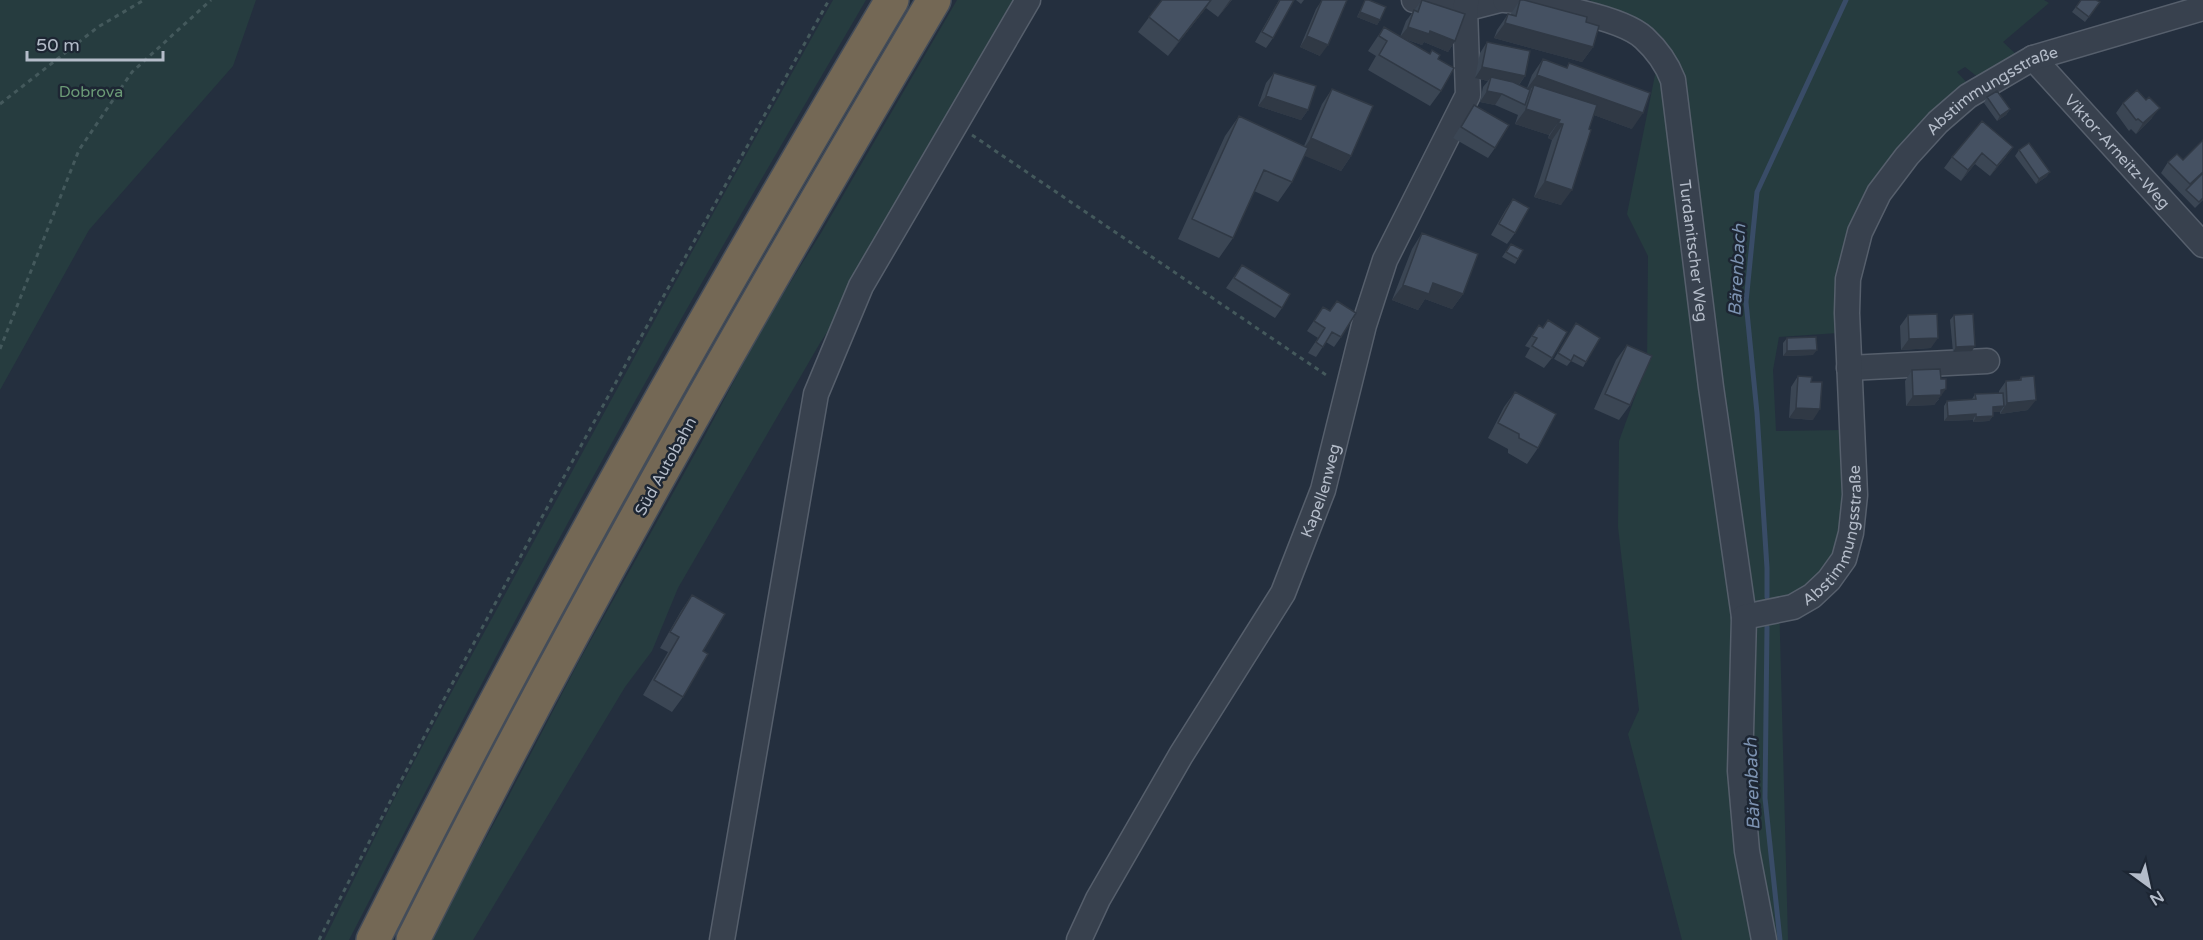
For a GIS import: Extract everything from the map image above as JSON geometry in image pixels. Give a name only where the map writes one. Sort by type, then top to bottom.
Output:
[{"type":"highway","points":[[373,940],[428,829],[618,474],[892,0]]},
{"type":"highway","name":"Süd Autobahn","points":[[413,940],[460,846],[648,495],[837,164],[934,0]]},
{"type":"street","points":[[722,940],[816,394],[861,286],[1028,0]]},
{"type":"street","points":[[1414,0],[1466,4],[1500,0]]},
{"type":"street","name":"Turdanitscher Weg","points":[[1505,0],[1544,4],[1618,23],[1643,37],[1667,64],[1673,80],[1711,387],[1744,616]]},
{"type":"street","name":"Kapellenweg","points":[[1079,940],[1098,899],[1181,755],[1283,593],[1323,490],[1364,325],[1385,260],[1468,95],[1466,4]]},
{"type":"street","name":"Abstimmungsstraße","points":[[1744,616],[1793,607],[1803,602],[1828,580],[1844,559],[1851,533],[1856,495],[1849,368],[1848,279],[1860,232],[1879,193],[1922,139],[1968,96],[2033,58],[2190,6]]},
{"type":"street","name":"Viktor-Arneitz-Weg","points":[[2033,58],[2203,245]]},
{"type":"street","points":[[1849,368],[1987,361]]},
{"type":"street","points":[[1744,616],[1740,771],[1747,851],[1764,940]]},
{"type":"path","points":[[0,104],[98,27],[144,0]]},
{"type":"path","points":[[0,349],[79,150],[132,72],[211,0]]},
{"type":"path","points":[[319,940],[380,819],[542,520],[829,0]]},
{"type":"path","points":[[955,124],[1331,378],[1351,379]]},
{"type":"green space","name":"Dobrova","points":[[0,0],[256,0],[233,66],[89,230],[0,390]]},
{"type":"green space","points":[[833,0],[866,0],[700,286],[570,518],[349,940],[324,940],[392,803],[438,717],[710,219]]},
{"type":"green space","points":[[957,0],[1018,0],[853,293],[820,343],[678,588],[652,651],[625,687],[473,940],[433,940],[578,663],[764,325],[821,233]]},
{"type":"green space","points":[[1590,0],[2044,0],[2049,3],[2003,42],[2019,57],[1979,78],[1965,67],[1957,72],[1970,86],[1891,163],[1838,333],[1779,337],[1773,370],[1776,431],[1843,430],[1844,470],[1842,516],[1831,558],[1820,575],[1805,588],[1779,598],[1788,940],[1682,940],[1628,734],[1639,710],[1618,527],[1619,441],[1647,364],[1648,256],[1627,214],[1657,65]]},
{"type":"building","points":[[1162,0],[1211,0],[1179,41],[1149,17]]},
{"type":"building","points":[[1280,0],[1294,0],[1273,38],[1262,32]]},
{"type":"building","points":[[1322,0],[1347,0],[1328,45],[1307,36]]},
{"type":"building","points":[[1365,0],[1386,7],[1380,20],[1360,12]]},
{"type":"building","points":[[1422,0],[1465,14],[1455,41],[1430,31],[1429,34],[1408,27],[1414,10],[1418,12]]},
{"type":"building","points":[[1520,0],[1587,17],[1586,22],[1599,26],[1593,47],[1505,23],[1508,14],[1516,16]]},
{"type":"building","points":[[2081,0],[2100,2],[2089,17],[2076,7]]},
{"type":"building","points":[[1384,27],[1430,54],[1432,50],[1440,55],[1438,59],[1454,68],[1441,91],[1379,55],[1387,41],[1379,36]]},
{"type":"building","points":[[1487,42],[1530,51],[1525,76],[1482,67]]},
{"type":"building","points":[[1543,59],[1567,68],[1569,63],[1650,93],[1643,113],[1537,75]]},
{"type":"building","points":[[1274,73],[1316,86],[1308,110],[1266,96]]},
{"type":"building","points":[[1491,77],[1513,82],[1530,90],[1525,105],[1502,94],[1487,91]]},
{"type":"building","points":[[1534,85],[1597,105],[1572,190],[1545,181],[1563,124],[1558,123],[1560,120],[1526,109]]},
{"type":"building","points":[[1332,89],[1373,106],[1351,156],[1311,138]]},
{"type":"building","points":[[2137,90],[2146,100],[2149,97],[2160,108],[2143,123],[2136,120],[2123,103]]},
{"type":"building","points":[[1997,91],[2010,109],[2000,116],[1987,97]]},
{"type":"building","points":[[1474,105],[1509,125],[1495,148],[1461,127]]},
{"type":"building","points":[[1239,116],[1308,148],[1292,182],[1264,170],[1233,238],[1192,219]]},
{"type":"building","points":[[1982,121],[2013,147],[1997,166],[1982,153],[1968,170],[1952,157]]},
{"type":"building","points":[[2203,140],[2203,172],[2190,184],[2168,162],[2177,154],[2183,160]]},
{"type":"building","points":[[2029,143],[2050,172],[2039,179],[2019,150]]},
{"type":"building","points":[[2203,173],[2203,198],[2199,202],[2186,190]]},
{"type":"building","points":[[1513,199],[1529,208],[1515,233],[1499,224]]},
{"type":"building","points":[[1422,233],[1478,254],[1463,294],[1433,283],[1429,294],[1403,285]]},
{"type":"building","points":[[1511,244],[1523,250],[1518,259],[1506,252]]},
{"type":"building","points":[[1242,265],[1290,294],[1282,308],[1234,278]]},
{"type":"building","points":[[1337,301],[1356,313],[1341,337],[1332,332],[1323,347],[1316,342],[1325,328],[1314,321],[1323,307],[1330,311]]},
{"type":"building","points":[[1937,314],[1938,338],[1909,339],[1908,315]]},
{"type":"building","points":[[1973,314],[1975,346],[1956,347],[1954,315]]},
{"type":"building","points":[[1548,320],[1567,332],[1552,358],[1532,346],[1537,338],[1532,336],[1539,325],[1543,328]]},
{"type":"building","points":[[1576,323],[1600,338],[1586,362],[1574,355],[1571,361],[1558,353]]},
{"type":"building","points":[[1816,337],[1817,350],[1787,351],[1787,338]]},
{"type":"building","points":[[1627,345],[1652,356],[1630,405],[1605,394]]},
{"type":"building","points":[[1940,369],[1941,379],[1946,379],[1946,389],[1941,390],[1941,395],[1913,396],[1912,370]]},
{"type":"building","points":[[1798,376],[1812,377],[1811,382],[1822,382],[1820,409],[1796,408]]},
{"type":"building","points":[[2034,376],[2036,400],[2007,403],[2006,381]]},
{"type":"building","points":[[1515,392],[1556,414],[1538,448],[1519,438],[1519,434],[1498,423]]},
{"type":"building","points":[[2003,393],[2004,406],[1993,407],[1993,416],[1976,417],[1976,414],[1948,416],[1947,401],[1976,399],[1975,394]]},
{"type":"building","points":[[692,595],[725,614],[703,651],[708,654],[683,697],[654,680],[679,637],[670,632]]},
{"type":"waterway","name":"Bärenbach","points":[[1767,597],[1757,413],[1746,302],[1757,192],[1846,0]]},
{"type":"waterway","name":"Bärenbach","points":[[1767,627],[1765,798],[1780,940]]}]
